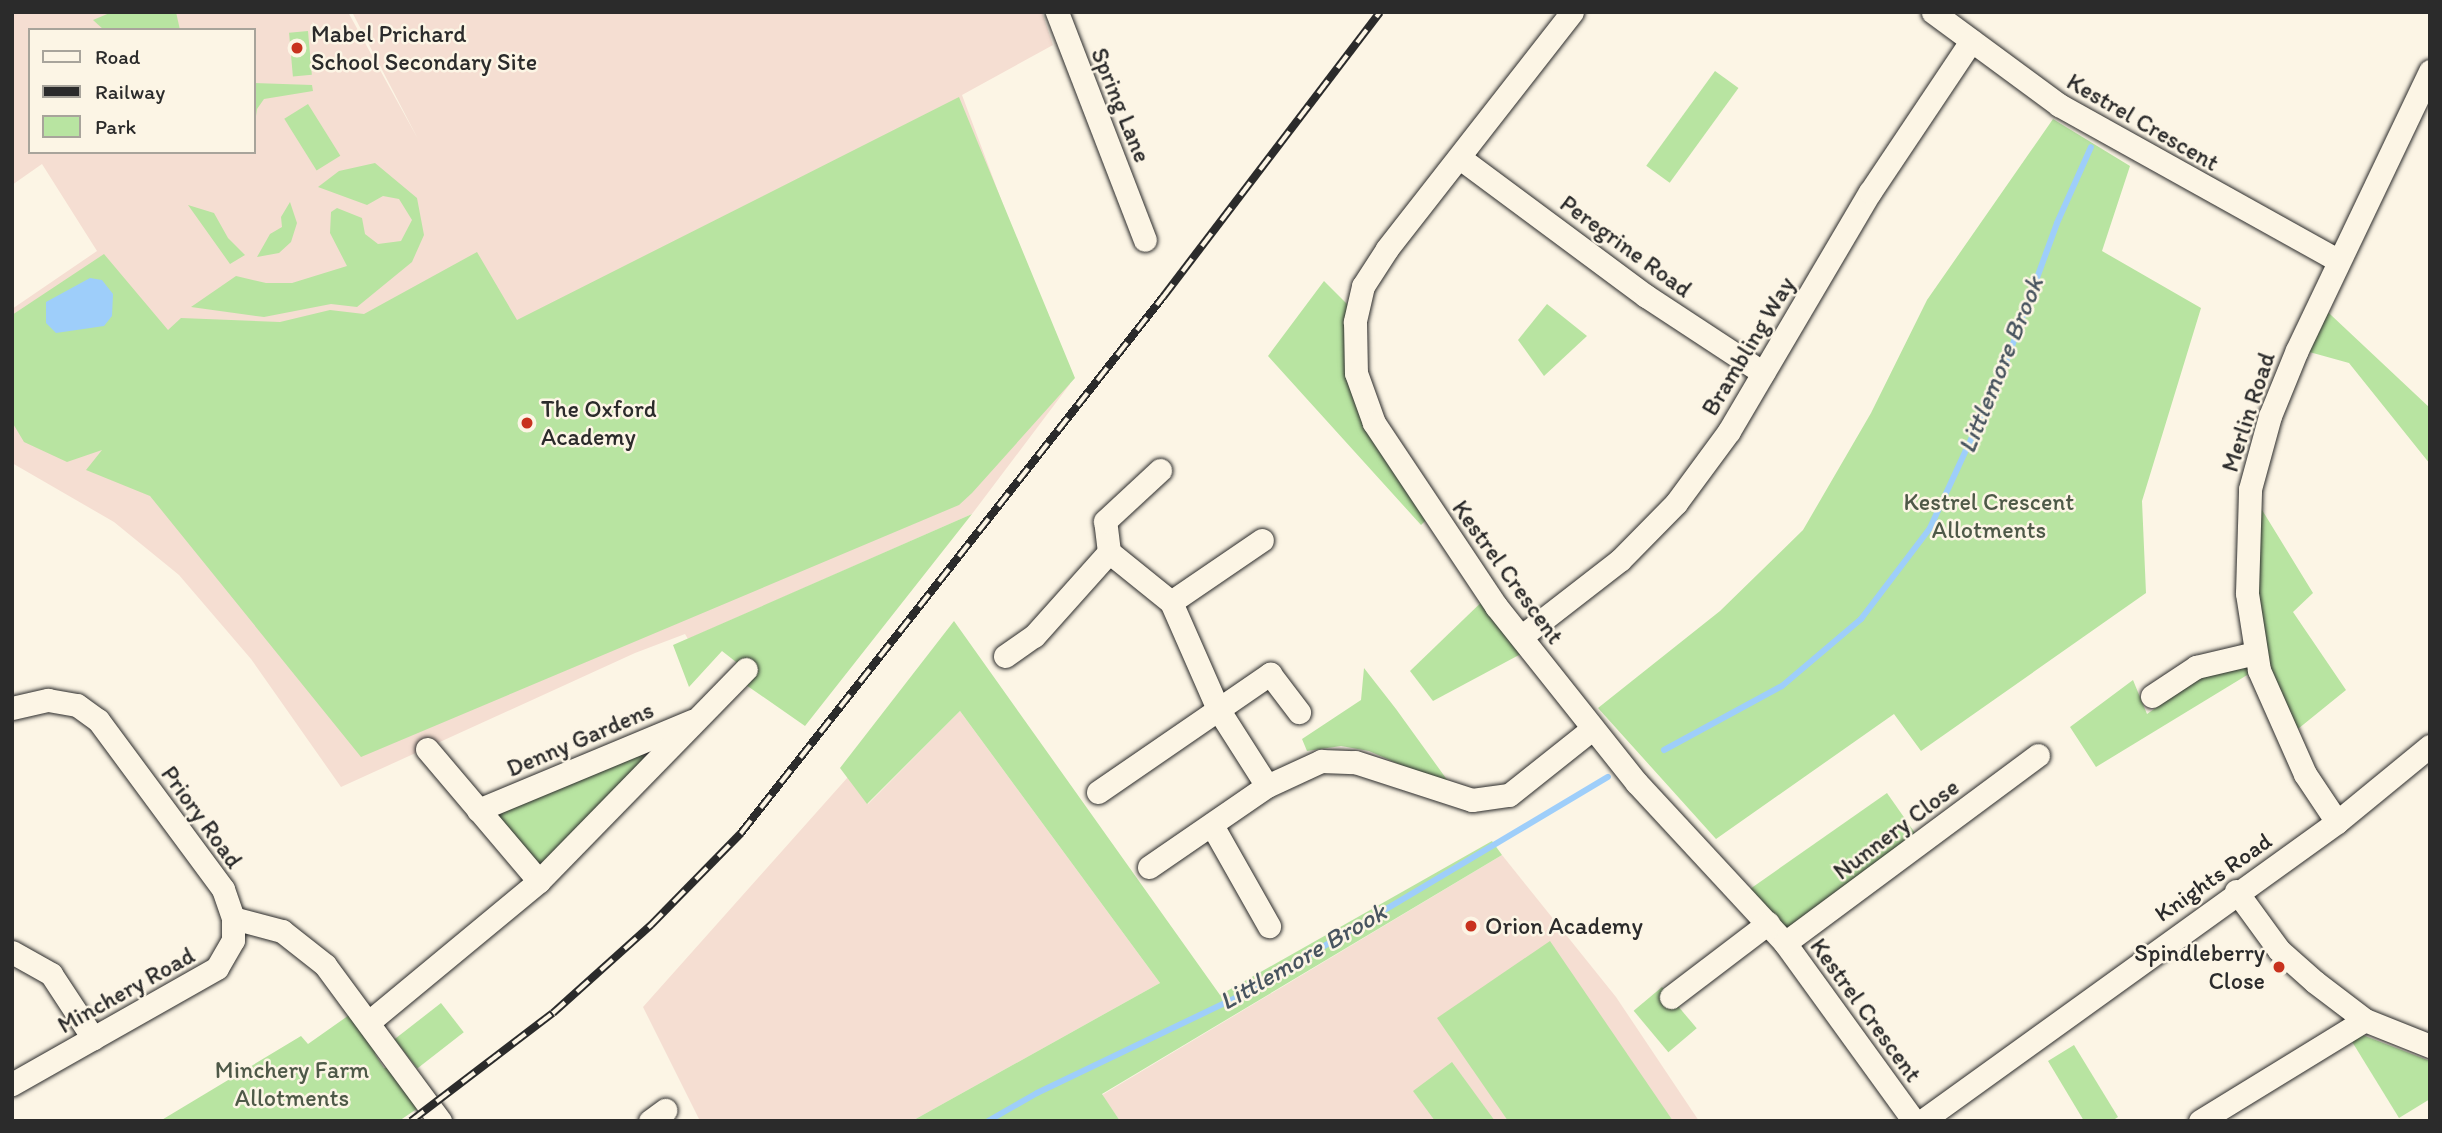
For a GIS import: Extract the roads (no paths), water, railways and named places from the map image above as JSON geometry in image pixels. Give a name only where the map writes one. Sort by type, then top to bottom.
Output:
[{"type":"street","name":"Spring Lane","points":[[1057,12],[1129,192],[1126,220],[1145,240]]},
{"type":"street","name":"Kestrel Crescent","points":[[1572,12],[1387,249],[1363,286],[1355,322],[1356,373],[1374,423],[1457,550],[1592,729],[1785,943],[1914,1121]]},
{"type":"street","name":"Kestrel Crescent","points":[[1940,14],[1970,41],[2068,111],[2338,260]]},
{"type":"street","name":"Brambling Way","points":[[1522,636],[1620,560],[1676,503],[1729,431],[1870,192],[1970,41]]},
{"type":"street","name":"Merlin Road","points":[[2337,822],[2288,739],[2255,653],[2247,593],[2250,489],[2270,416],[2338,260],[2366,211],[2430,71]]},
{"type":"street","name":"Peregrine Road","points":[[1460,158],[1646,296],[1763,373]]},
{"type":"street","points":[[1160,470],[1105,520],[1109,552],[1171,602],[1218,709],[1267,786]]},
{"type":"street","points":[[1171,602],[1262,540]]},
{"type":"street","points":[[1005,656],[1034,636],[1109,552]]},
{"type":"street","points":[[2152,696],[2196,667],[2255,653]]},
{"type":"street","name":"Denny Gardens","points":[[370,1021],[538,881],[702,717],[746,669]]},
{"type":"street","points":[[1098,792],[1270,674],[1299,712]]},
{"type":"street","name":"Priory Road","points":[[12,708],[48,700],[77,705],[98,720],[223,888],[233,918]]},
{"type":"street","name":"Denny Gardens","points":[[478,810],[702,717]]},
{"type":"street","points":[[1149,867],[1213,827],[1267,786],[1321,761],[1355,762],[1472,800],[1509,795],[1592,729]]},
{"type":"street","name":"Knights Road","points":[[1922,1121],[2236,891],[2337,822],[2430,746]]},
{"type":"street","points":[[428,749],[538,881]]},
{"type":"street","name":"Nunnery Close","points":[[1785,943],[2038,755]]},
{"type":"street","points":[[1213,827],[1269,926]]},
{"type":"street","points":[[2236,891],[2279,950],[2365,1020],[2430,1046]]},
{"type":"street","points":[[233,918],[282,931],[325,965],[370,1021],[440,1121]]},
{"type":"street","name":"Minchery Road","points":[[12,1084],[217,968],[233,940],[233,918]]},
{"type":"street","points":[[1671,997],[1768,923]]},
{"type":"street","points":[[12,952],[51,974],[93,1038]]},
{"type":"street","points":[[2200,1121],[2365,1020]]},
{"type":"water","points":[[90,278],[102,280],[113,294],[112,316],[104,326],[56,333],[46,323],[46,302]]},
{"type":"waterway","name":"Littlemore Brook","points":[[1664,750],[1782,686],[1861,619],[1930,528],[2004,368],[2057,223],[2091,147]]},
{"type":"waterway","name":"Littlemore Brook","points":[[988,1121],[1037,1093],[1242,995],[1608,777]]},
{"type":"railway","points":[[411,1121],[553,1013],[651,925],[741,833],[1163,297],[1380,12]]},
{"type":"place","name":"Mabel Prichard School Secondary Site","points":[[297,48]]},
{"type":"place","name":"The Oxford Academy","points":[[527,423]]},
{"type":"place","name":"Orion Academy","points":[[1471,926]]},
{"type":"place","name":"Spindleberry Close","points":[[2279,967]]},
{"type":"park label","name":"Kestrel Crescent Allotments","points":[[1989,516]]},
{"type":"park label","name":"Minchery Farm Allotments","points":[[292,1084]]}]
